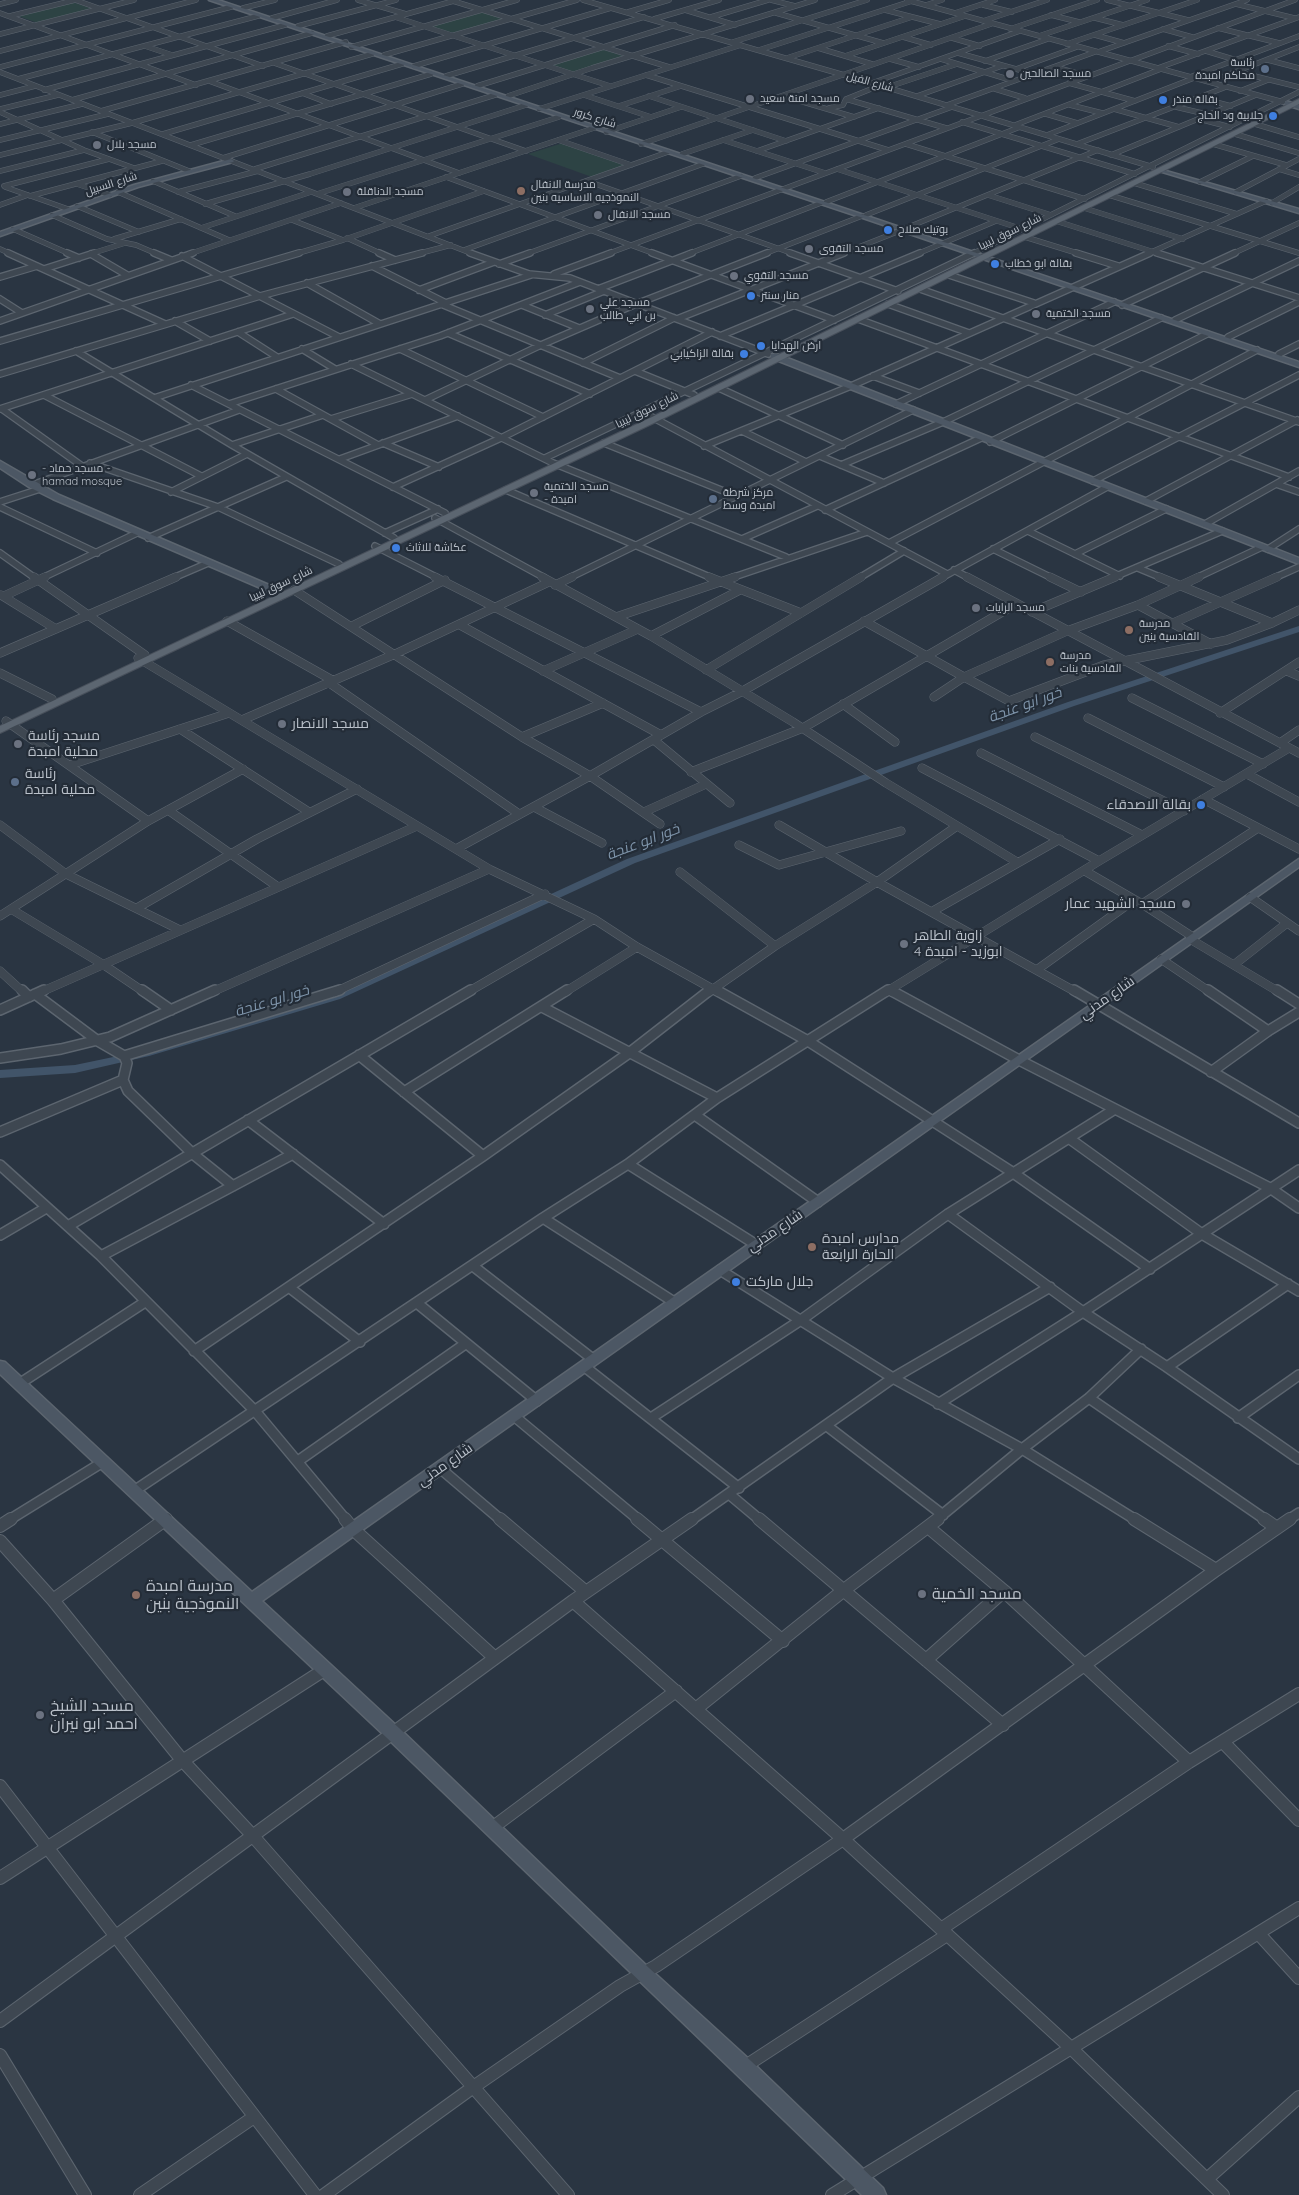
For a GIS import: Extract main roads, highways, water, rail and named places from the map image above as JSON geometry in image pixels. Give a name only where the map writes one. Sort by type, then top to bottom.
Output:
[{"type":"main road","name":"شارع كرور","points":[[212,0],[508,96],[559,117],[608,131]]},
{"type":"main road","name":"شارع كرور","points":[[219,0],[327,36],[431,74],[824,202],[1074,287]]},
{"type":"main road","name":"شارع سوق ليبيا","points":[[0,730],[6,723],[52,699],[278,595],[294,590],[439,515],[506,490],[552,462],[604,443],[653,417],[690,393],[858,319],[949,275],[980,255],[1084,203],[1109,195],[1156,168],[1213,144],[1233,130],[1254,124],[1291,104],[1299,97]]},
{"type":"main road","name":"شارع سوق ليبيا","points":[[6,723],[142,658],[228,621],[339,564],[378,548],[439,515],[552,462],[719,388],[773,356],[899,291],[980,255],[1233,130],[1291,104]]},
{"type":"main road","name":"شارع كرور","points":[[644,143],[755,178],[782,189]]},
{"type":"main road","name":"شارع السبيل","points":[[0,234],[118,192],[231,161]]},
{"type":"main road","points":[[1156,168],[1299,211]]},
{"type":"main road","points":[[980,255],[1208,334],[1299,363]]},
{"type":"main road","points":[[1074,287],[1279,354],[1299,363]]},
{"type":"main road","points":[[773,356],[1299,561]]},
{"type":"main road","points":[[0,464],[36,487],[278,595]]},
{"type":"main road","name":"شارع مدني","points":[[252,1600],[441,1469],[755,1244],[932,1122],[1299,862]]},
{"type":"main road","points":[[0,1366],[393,1733],[642,1974],[744,2067],[876,2195]]},
{"type":"waterway","name":"خور ابو عنجة","points":[[0,1074],[75,1069],[149,1053],[336,997],[631,861],[1071,704],[1299,629]]},
{"type":"place","name":"رئاسة محاكم امبدة","points":[[1265,69]]},
{"type":"place","name":"مسجد الصالحين","points":[[1010,74]]},
{"type":"place","name":"مسجد امنة سعيد","points":[[750,99]]},
{"type":"place","name":"بقالة منذر","points":[[1163,100]]},
{"type":"place","name":"جلابية ود الحاج","points":[[1273,116]]},
{"type":"place","name":"مسجد بلال","points":[[97,145]]},
{"type":"place","name":"مدرسة الانفال النموذجيه الاساسيه بنين","points":[[521,191]]},
{"type":"place","name":"مسجد الدناقلة","points":[[347,192]]},
{"type":"place","name":"مسجد الانفال","points":[[598,215]]},
{"type":"place","name":"بوتيك صلاح","points":[[888,230]]},
{"type":"place","name":"مسجد التقوى","points":[[809,249]]},
{"type":"place","name":"بقالة ابو خطاب","points":[[995,264]]},
{"type":"place","name":"مسجد التقوي","points":[[734,276]]},
{"type":"place","name":"منار سنتر","points":[[751,296]]},
{"type":"place","name":"مسجد علي بن ابي طالب","points":[[590,309]]},
{"type":"place","name":"مسجد الختمية","points":[[1036,314]]},
{"type":"place","name":"ارض الهدايا","points":[[761,346]]},
{"type":"place","name":"بقالة الزاكيابي","points":[[744,354]]},
{"type":"place","name":"- مسجد حماد - hamad mosque","points":[[32,475]]},
{"type":"place","name":"مسجد الختمية - امبدة","points":[[534,493]]},
{"type":"place","name":"مركز شرطة امبدة وسط","points":[[713,499]]},
{"type":"place","name":"عكاشة للاثاث","points":[[396,548]]},
{"type":"place","name":"مسجد الرايات","points":[[976,608]]},
{"type":"place","name":"مدرسة القادسية بنين","points":[[1129,630]]},
{"type":"place","name":"مدرسة القادسية بنات","points":[[1050,662]]},
{"type":"place","name":"مسجد الانصار","points":[[282,724]]},
{"type":"place","name":"مسجد رئاسة محلية امبدة","points":[[18,744]]},
{"type":"place","name":"رئاسة محلية امبدة","points":[[15,782]]},
{"type":"place","name":"بقالة الاصدقاء","points":[[1201,805]]},
{"type":"place","name":"مسجد الشهيد عمار","points":[[1186,904]]},
{"type":"place","name":"زاوية الطاهر ابوزيد - امبدة 4","points":[[904,944]]},
{"type":"place","name":"مدارس امبدة الحارة الرابعة","points":[[812,1247]]},
{"type":"place","name":"جلال ماركت","points":[[736,1282]]},
{"type":"place","name":"مسجد الخمية","points":[[922,1594]]},
{"type":"place","name":"مدرسة امبدة النموذجية بنين","points":[[136,1595]]},
{"type":"place","name":"مسجد الشيخ احمد ابو نيران","points":[[40,1715]]}]
